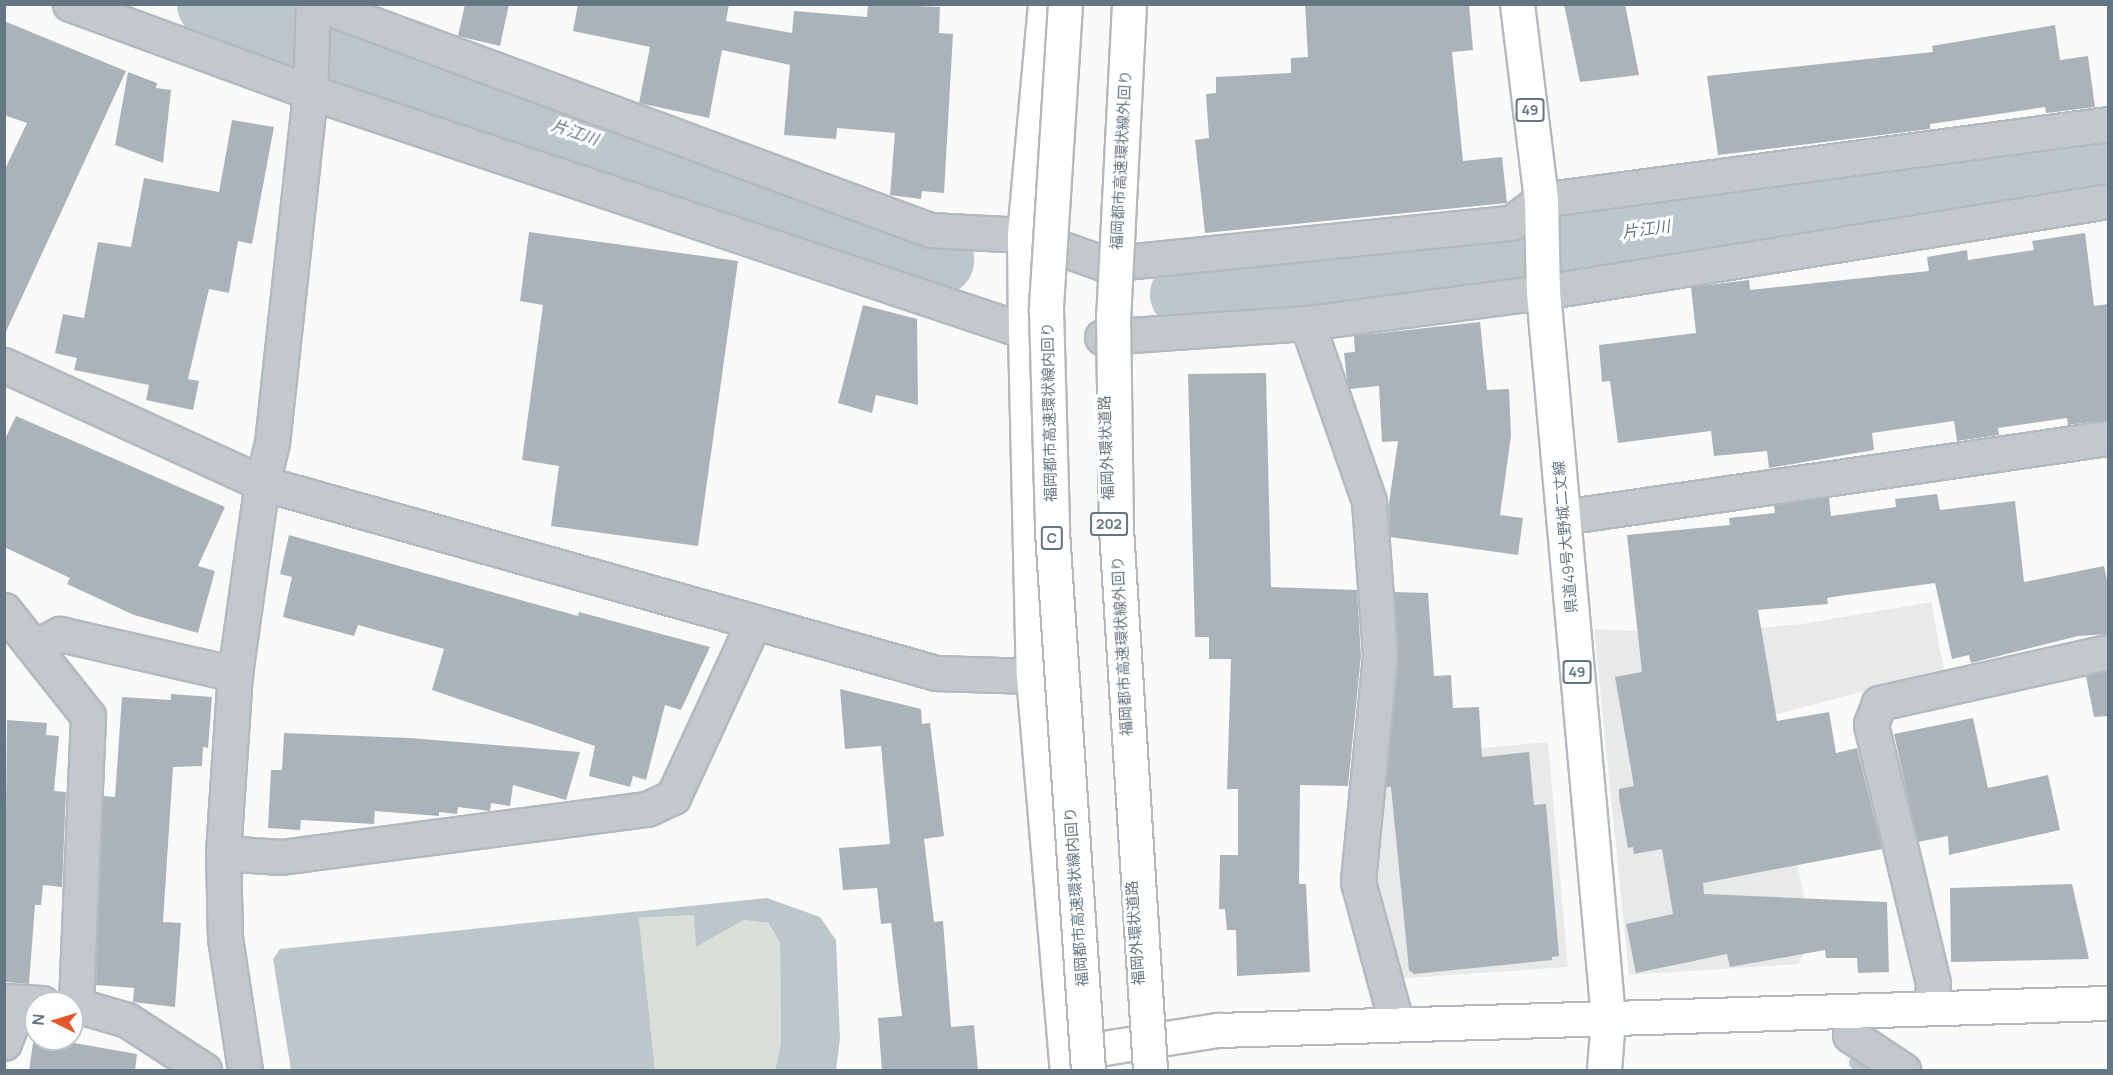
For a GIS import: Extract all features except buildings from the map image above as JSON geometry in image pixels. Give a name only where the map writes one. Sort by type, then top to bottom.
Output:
[{"type":"main road","points":[[1045,4],[1024,235],[1024,331],[1033,676],[1074,1065],[1147,1062],[1218,1030],[1396,1022],[1851,1012],[2109,1003]]},
{"type":"main road","name":"福岡都市高速環状線内回り","points":[[1065,4],[1046,310],[1052,531],[1074,1065]]},
{"type":"main road","name":"福岡外環状道路","points":[[1129,4],[1105,264],[1102,337],[1116,678],[1147,1062]]},
{"type":"main road","name":"福岡都市高速環状線外回り","points":[[1129,4],[1113,315],[1116,517],[1147,1062]]},
{"type":"main road","name":"県道49号大野城二丈線","points":[[1517,4],[1540,208],[1563,516],[1608,1018],[1604,1071]]},
{"type":"street","points":[[70,4],[310,92],[1024,331]]},
{"type":"street","points":[[245,1071],[225,938],[223,853],[235,674],[262,483],[272,443],[310,92],[315,6],[930,230],[1024,235],[1105,264],[1511,223],[1540,208],[2109,124]]},
{"type":"street","points":[[1102,337],[1307,323],[1544,283],[2109,201]]},
{"type":"street","points":[[1307,323],[1369,501],[1380,656],[1358,882],[1396,1022]]},
{"type":"street","points":[[4,365],[262,483],[936,673],[1033,676]]},
{"type":"street","points":[[1563,516],[2109,438]]},
{"type":"street","points":[[4,610],[37,646],[88,716],[75,991]]},
{"type":"street","points":[[223,853],[281,857],[647,809],[673,797],[754,622]]},
{"type":"street","points":[[37,646],[60,634],[235,674]]},
{"type":"street","points":[[1932,1008],[1933,982],[1871,724],[1880,703],[2109,652]]},
{"type":"street","points":[[4,1043],[20,1002]]},
{"type":"street","points":[[84,1007],[127,1020],[204,1071]]},
{"type":"street","points":[[1851,1012],[1850,1035],[1903,1071]]},
{"type":"shaded area","points":[[1931,602],[1944,670],[1767,717],[1813,940],[1798,964],[1629,975],[1594,629],[1698,634],[1802,624]]},
{"type":"shaded area","points":[[1548,742],[1568,967],[1393,979],[1368,882],[1384,757]]},
{"type":"shaded area","points":[[767,898],[820,917],[836,940],[840,1039],[836,1070],[775,1070],[781,1043],[780,943],[768,923],[744,920],[696,947],[694,915],[639,918],[655,1070],[291,1070],[273,959],[280,949]]},
{"type":"shaded area","points":[[695,915],[696,947],[744,920],[767,923],[780,943],[781,1043],[775,1070],[655,1070],[639,918]]},
{"type":"waterway","name":"片江川","points":[[211,4],[939,260]]},
{"type":"waterway","name":"片江川","points":[[1184,294],[2108,165]]},
{"type":"waterway","points":[[1855,1063],[1865,1070]]}]
